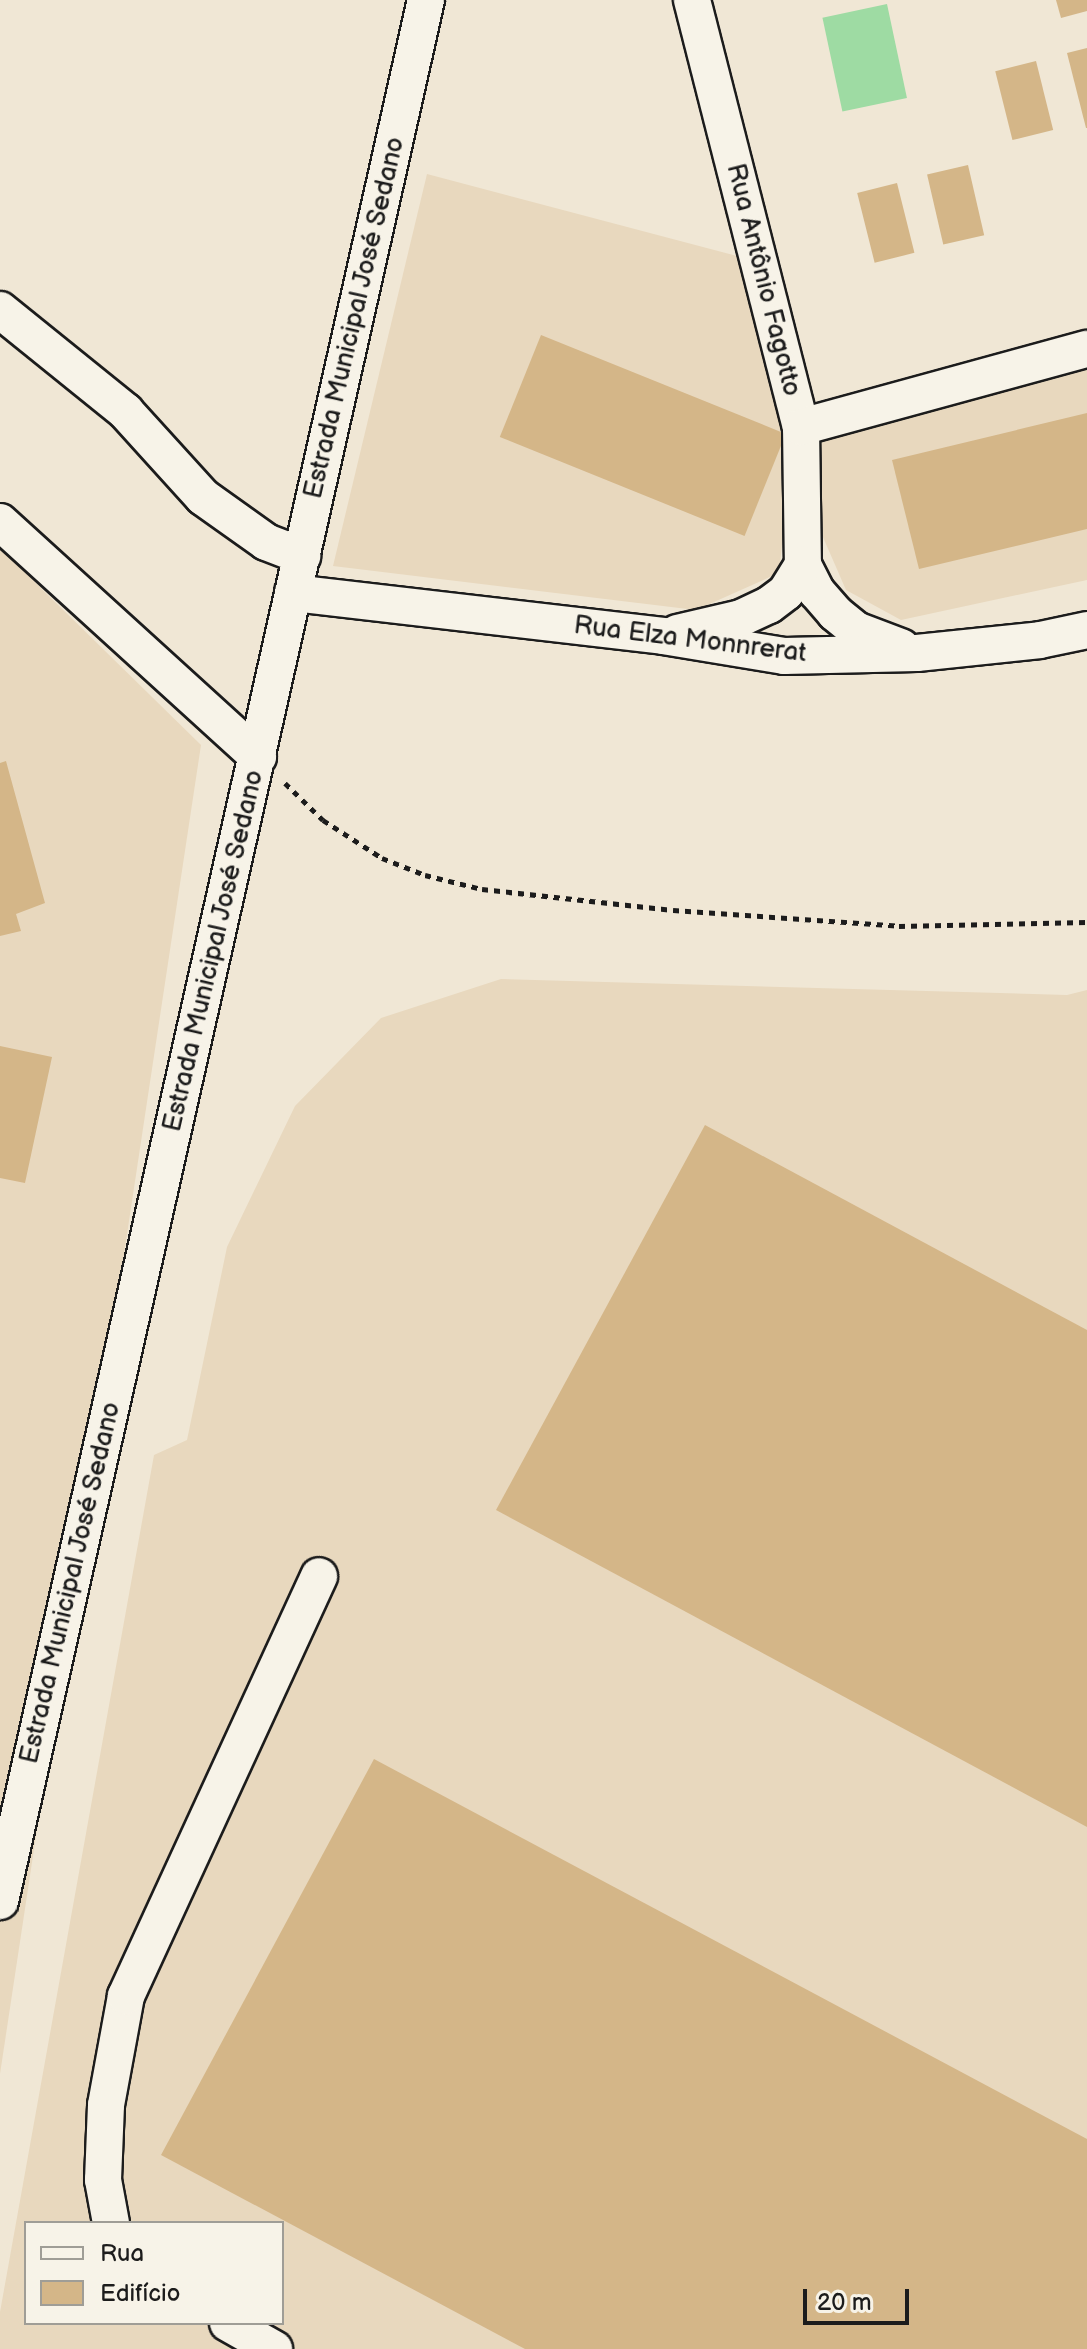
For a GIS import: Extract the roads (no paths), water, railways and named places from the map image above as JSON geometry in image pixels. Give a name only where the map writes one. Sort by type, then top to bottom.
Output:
[{"type":"street","name":"Estrada Municipal José Sedano","points":[[0,1901],[426,0]]},
{"type":"street","name":"Rua Antônio Fagotto","points":[[692,0],[801,427],[803,565]]},
{"type":"street","points":[[0,310],[125,411],[203,497],[266,542],[302,556]]},
{"type":"street","points":[[801,427],[1087,349]]},
{"type":"street","points":[[0,522],[258,757]]},
{"type":"street","points":[[663,636],[741,618],[769,605],[786,592],[803,565]]},
{"type":"street","points":[[803,565],[817,592],[856,630],[917,653]]},
{"type":"street","name":"Rua Elza Monnrerat","points":[[293,593],[663,636],[784,656],[917,653],[1040,640],[1087,630]]},
{"type":"street","points":[[111,2221],[103,2180],[106,2105],[126,1996],[319,1576]]},
{"type":"street","points":[[232,2325],[274,2349]]}]
